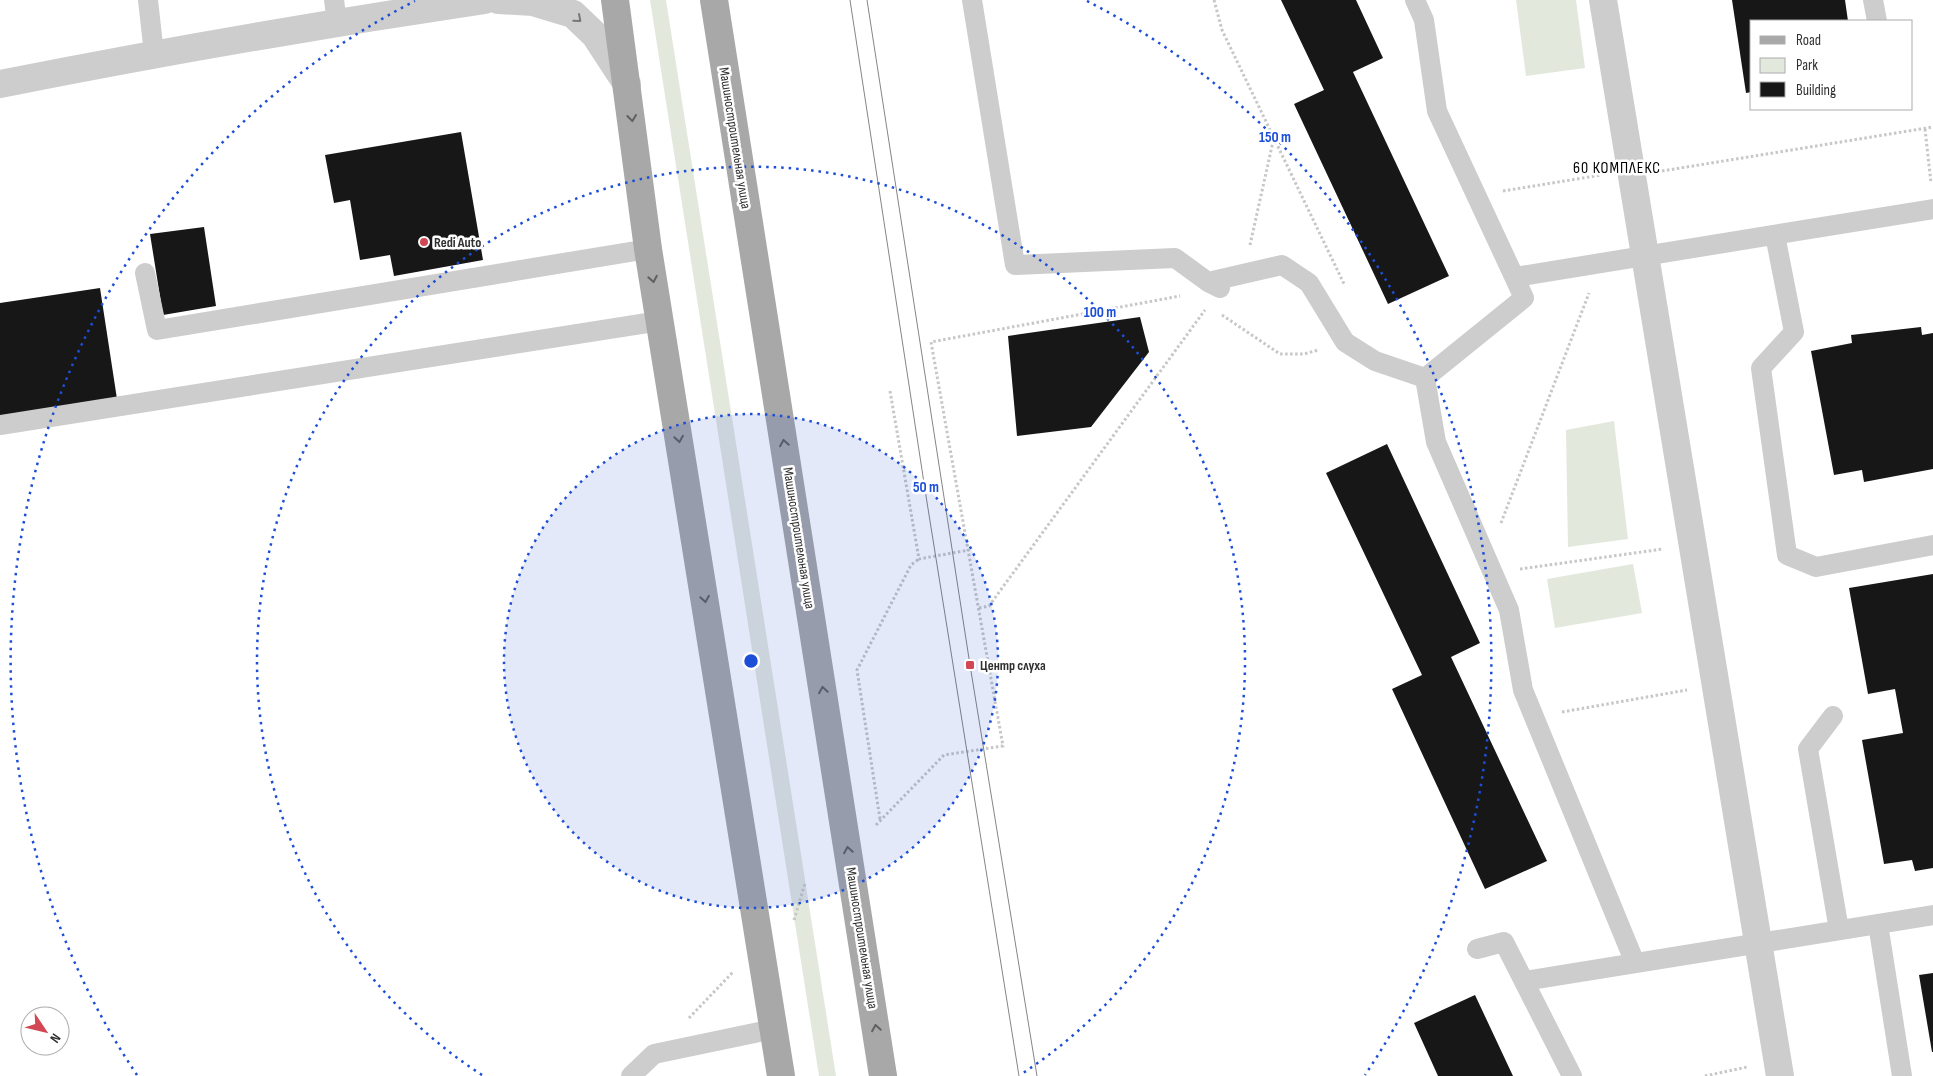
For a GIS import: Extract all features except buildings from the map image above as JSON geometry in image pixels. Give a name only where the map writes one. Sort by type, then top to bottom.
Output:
[{"type":"main road","points":[[615,0],[648,249],[781,1076]]},
{"type":"main road","name":"Машиностроительная улица","points":[[714,0],[884,1076]]},
{"type":"street","points":[[0,84],[154,54],[335,11],[485,0]]},
{"type":"street","points":[[498,0],[533,2],[573,14],[595,35],[627,84]]},
{"type":"street","points":[[1603,0],[1779,1068]]},
{"type":"lane","points":[[148,0],[154,54]]},
{"type":"lane","points":[[972,0],[1015,265],[1175,258],[1214,286],[1244,274],[1282,265],[1310,283],[1345,342],[1374,361],[1425,378]]},
{"type":"lane","points":[[1415,0],[1424,20],[1437,111],[1524,298],[1425,378]]},
{"type":"lane","points":[[1873,0],[1877,20]]},
{"type":"lane","points":[[1515,277],[1775,235],[1932,199]]},
{"type":"lane","points":[[1775,235],[1794,332],[1761,368],[1787,555],[1816,566],[1933,545]]},
{"type":"lane","points":[[145,273],[157,330],[648,249]]},
{"type":"lane","points":[[0,424],[660,321]]},
{"type":"lane","points":[[1425,378],[1436,442],[1509,610],[1524,690],[1635,963]]},
{"type":"lane","points":[[1833,716],[1808,749],[1839,930]]},
{"type":"lane","points":[[1525,981],[1933,914]]},
{"type":"lane","points":[[1878,924],[1902,1076]]},
{"type":"lane","points":[[1477,949],[1504,942],[1572,1076]]},
{"type":"lane","points":[[635,1074],[654,1054],[774,1029]]},
{"type":"path","points":[[1214,0],[1222,30],[1346,288]]},
{"type":"path","points":[[1476,195],[1933,127]]},
{"type":"path","points":[[1925,129],[1932,199]]},
{"type":"path","points":[[1244,274],[1274,137]]},
{"type":"path","points":[[1600,263],[1490,567],[1692,545]]},
{"type":"path","points":[[1310,283],[1338,270]]},
{"type":"path","points":[[872,830],[944,755],[1003,746],[931,342],[1214,286],[1208,306],[989,606],[979,608]]},
{"type":"path","points":[[1208,306],[1280,354],[1304,354],[1345,342]]},
{"type":"path","points":[[890,391],[919,559]]},
{"type":"path","points":[[880,820],[857,670],[911,566],[919,559],[969,550]]},
{"type":"path","points":[[1534,717],[1716,685]]},
{"type":"path","points":[[794,920],[805,882]]},
{"type":"path","points":[[687,1020],[740,966]]},
{"type":"path","points":[[1705,1076],[1779,1068]]},
{"type":"green space","points":[[650,0],[666,0],[836,1076],[819,1076]]},
{"type":"green space","points":[[1516,0],[1576,0],[1585,68],[1526,76]]},
{"type":"green space","points":[[1614,421],[1628,539],[1568,547],[1566,430]]},
{"type":"green space","points":[[1633,564],[1642,613],[1555,628],[1547,579]]},
{"type":"tram line","points":[[850,0],[926,496],[1019,1076]]},
{"type":"tram line","points":[[867,0],[970,665],[1037,1076]]},
{"type":"place","name":"Redi Auto","points":[[424,242]]},
{"type":"place","name":"Центр слуха","points":[[970,665]]},
{"type":"district","name":"60 КОМПЛЕКС","points":[[1617,168]]}]
